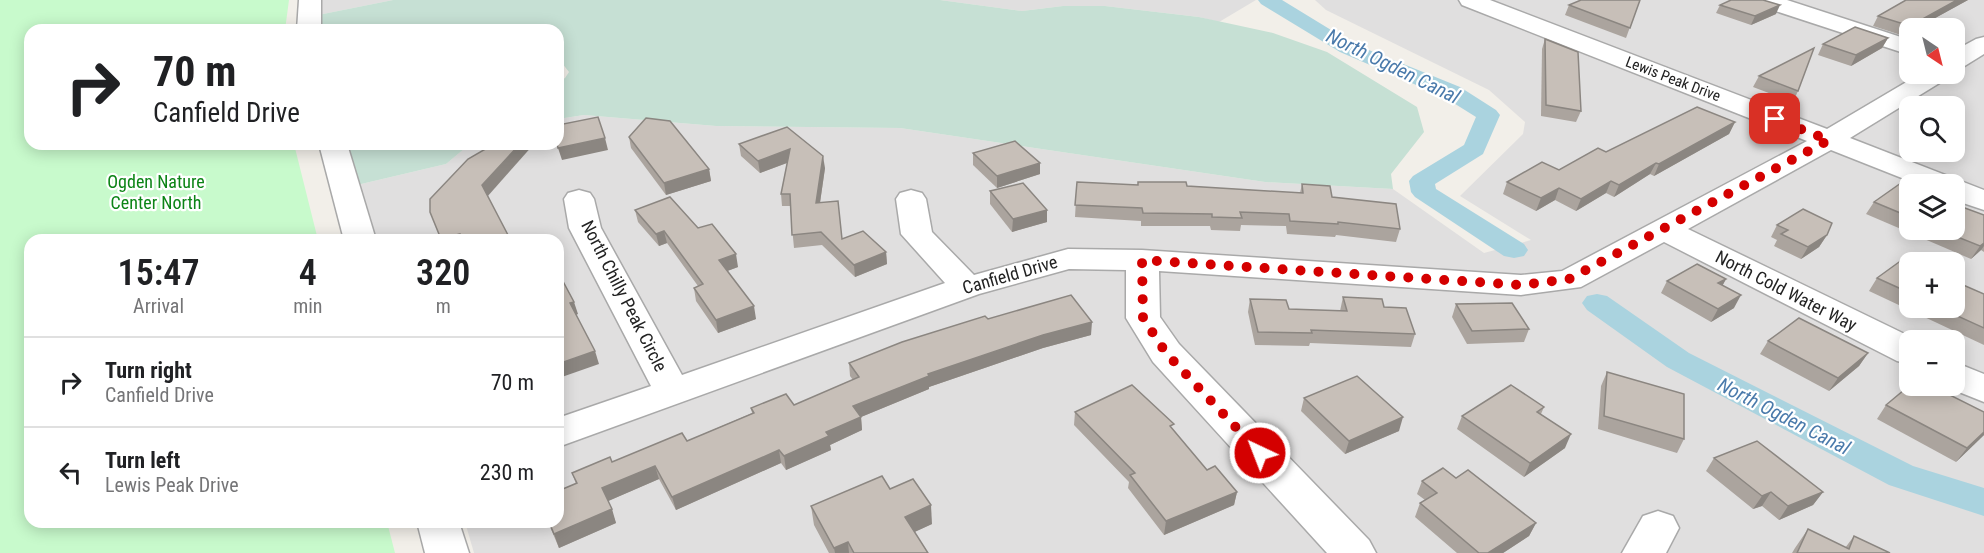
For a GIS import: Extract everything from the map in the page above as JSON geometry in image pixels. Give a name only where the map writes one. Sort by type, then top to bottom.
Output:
[{"type":"street","points":[[309,24],[310,0]]},
{"type":"street","name":"Lewis Peak Drive","points":[[1470,0],[1916,174]]},
{"type":"street","points":[[1765,0],[1899,44]]},
{"type":"street","points":[[1965,56],[1984,44]]},
{"type":"street","points":[[1965,67],[1984,73]]},
{"type":"street","name":"Canfield Drive","points":[[564,432],[672,391],[967,287],[1068,259],[1142,260],[1521,285],[1569,279],[1829,140],[1920,84]]},
{"type":"street","points":[[335,150],[358,234]]},
{"type":"street","points":[[1965,193],[1984,201]]},
{"type":"street","name":"North Chilly Peak Circle","points":[[579,199],[585,228],[672,391]]},
{"type":"street","points":[[911,199],[917,234],[967,287]]},
{"type":"street","name":"North Cold Water Way","points":[[1663,229],[1899,347]]},
{"type":"street","points":[[1142,260],[1143,318],[1166,353],[1354,553]]},
{"type":"street","points":[[1965,380],[1984,390]]},
{"type":"street","points":[[440,528],[447,553]]},
{"type":"shaded area","points":[[320,0],[393,0],[318,15]]},
{"type":"shaded area","points":[[940,0],[1256,0],[1219,22],[1199,17],[1105,6],[1063,6],[1022,11]]},
{"type":"shaded area","points":[[1315,0],[1984,0],[1984,553],[474,553],[467,528],[564,528],[564,234],[373,234],[357,185],[446,164],[463,150],[564,150],[564,118],[584,115],[716,126],[900,128],[1265,182],[1393,189],[1484,253],[1531,240],[1460,196],[1523,134],[1525,122],[1489,90],[1326,10]]},
{"type":"green space","name":"Ogden Nature Center North","points":[[0,0],[289,0],[286,24],[24,24],[24,150],[296,150],[316,234],[24,234],[24,528],[389,528],[395,553],[0,553]]},
{"type":"green space","points":[[393,0],[940,0],[1022,11],[1063,6],[1105,6],[1199,17],[1273,33],[1327,52],[1417,107],[1424,132],[1391,174],[1393,189],[1265,182],[900,128],[716,126],[584,115],[564,118],[564,79],[569,72],[564,66],[564,24],[319,24],[318,15]]},
{"type":"green space","points":[[347,150],[463,150],[446,164],[357,185]]},
{"type":"building","points":[[1581,0],[1640,0],[1630,28],[1569,5]]},
{"type":"building","points":[[1731,0],[1763,0],[1780,5],[1755,16],[1720,5]]},
{"type":"building","points":[[1906,0],[1957,0],[1924,18],[1899,18],[1899,23],[1878,16]]},
{"type":"building","points":[[1855,27],[1888,38],[1856,55],[1823,44]]},
{"type":"building","points":[[1545,39],[1578,52],[1581,111],[1546,105]]},
{"type":"building","points":[[1814,48],[1798,91],[1759,76]]},
{"type":"building","points":[[1697,107],[1735,122],[1619,185],[1611,181],[1581,199],[1559,188],[1541,198],[1507,182],[1542,162],[1559,170],[1598,148],[1606,152]]},
{"type":"building","points":[[598,117],[605,138],[564,147],[564,124]]},
{"type":"building","points":[[646,118],[670,121],[709,169],[664,183],[629,137]]},
{"type":"building","points":[[787,127],[823,156],[816,203],[838,201],[842,239],[863,231],[886,252],[854,265],[821,232],[792,235],[790,194],[781,194],[790,149],[758,161],[739,144]]},
{"type":"building","points":[[1015,141],[1040,163],[997,176],[973,153]]},
{"type":"building","points":[[484,150],[514,150],[482,185],[507,234],[439,234],[430,212],[430,199],[468,159]]},
{"type":"building","points":[[1077,182],[1138,185],[1138,182],[1186,182],[1187,186],[1303,193],[1302,184],[1330,186],[1332,197],[1396,204],[1400,229],[1338,222],[1338,224],[1290,221],[1289,214],[1240,212],[1242,218],[1212,217],[1212,214],[1143,213],[1142,208],[1075,205]]},
{"type":"building","points":[[1023,183],[1047,210],[1013,219],[990,191]]},
{"type":"building","points":[[1899,184],[1899,212],[1874,202]]},
{"type":"building","points":[[670,197],[698,228],[712,224],[736,254],[719,260],[754,306],[716,320],[694,288],[703,284],[664,231],[656,234],[635,210]]},
{"type":"building","points":[[1965,208],[1984,215],[1984,243],[1980,246],[1965,240]]},
{"type":"building","points":[[1803,209],[1832,223],[1827,235],[1808,247],[1781,234],[1788,230],[1777,225]]},
{"type":"building","points":[[1899,262],[1899,288],[1877,278]]},
{"type":"building","points":[[1697,264],[1726,279],[1718,283],[1741,295],[1718,309],[1667,281]]},
{"type":"building","points":[[564,283],[574,302],[570,303],[595,351],[564,362]]},
{"type":"building","points":[[1965,286],[1984,294],[1984,328],[1962,318],[1965,318]]},
{"type":"building","points":[[1071,295],[1092,322],[1043,335],[928,374],[929,376],[853,406],[861,417],[826,432],[829,436],[784,456],[779,450],[672,497],[655,466],[602,488],[612,509],[554,534],[552,528],[564,528],[564,488],[577,483],[572,473],[610,457],[612,462],[682,433],[687,441],[754,413],[751,408],[786,394],[794,405],[859,377],[849,363],[902,342],[985,316],[988,319]]},
{"type":"building","points":[[1343,297],[1382,299],[1384,307],[1406,308],[1415,334],[1311,330],[1312,333],[1258,332],[1250,299],[1286,300],[1289,309],[1347,311]]},
{"type":"building","points":[[1512,303],[1529,329],[1472,331],[1456,304]]},
{"type":"building","points":[[1799,318],[1868,353],[1838,378],[1768,341]]},
{"type":"building","points":[[1607,372],[1684,394],[1684,439],[1604,416]]},
{"type":"building","points":[[1357,376],[1403,417],[1349,441],[1304,398]]},
{"type":"building","points":[[1132,385],[1174,424],[1170,426],[1207,470],[1215,466],[1237,492],[1166,521],[1130,475],[1135,473],[1075,412]]},
{"type":"building","points":[[1511,385],[1544,407],[1537,412],[1571,434],[1530,463],[1462,416]]},
{"type":"building","points":[[1899,394],[1899,396],[1952,396],[1984,412],[1984,432],[1967,448],[1886,405]]},
{"type":"building","points":[[1757,441],[1823,492],[1788,506],[1771,492],[1762,496],[1714,458]]},
{"type":"building","points":[[1443,468],[1456,478],[1468,470],[1536,523],[1488,553],[1479,553],[1420,503],[1437,493],[1422,481]]},
{"type":"building","points":[[882,476],[890,489],[913,479],[931,505],[905,517],[928,553],[854,553],[848,542],[834,548],[811,506]]},
{"type":"building","points":[[1808,529],[1849,549],[1854,536],[1890,553],[1797,553]]},
{"type":"waterway","name":"North Ogden Canal","points":[[1268,0],[1347,48],[1452,92],[1488,115],[1474,149],[1422,181],[1424,192],[1514,250]]},
{"type":"waterway","name":"North Ogden Canal","points":[[1597,303],[1678,360],[1901,476],[1984,502]]},
{"type":"route","points":[[1260,453],[1166,353],[1143,318],[1142,260],[1521,285],[1569,279],[1829,140],[1775,119]]}]
